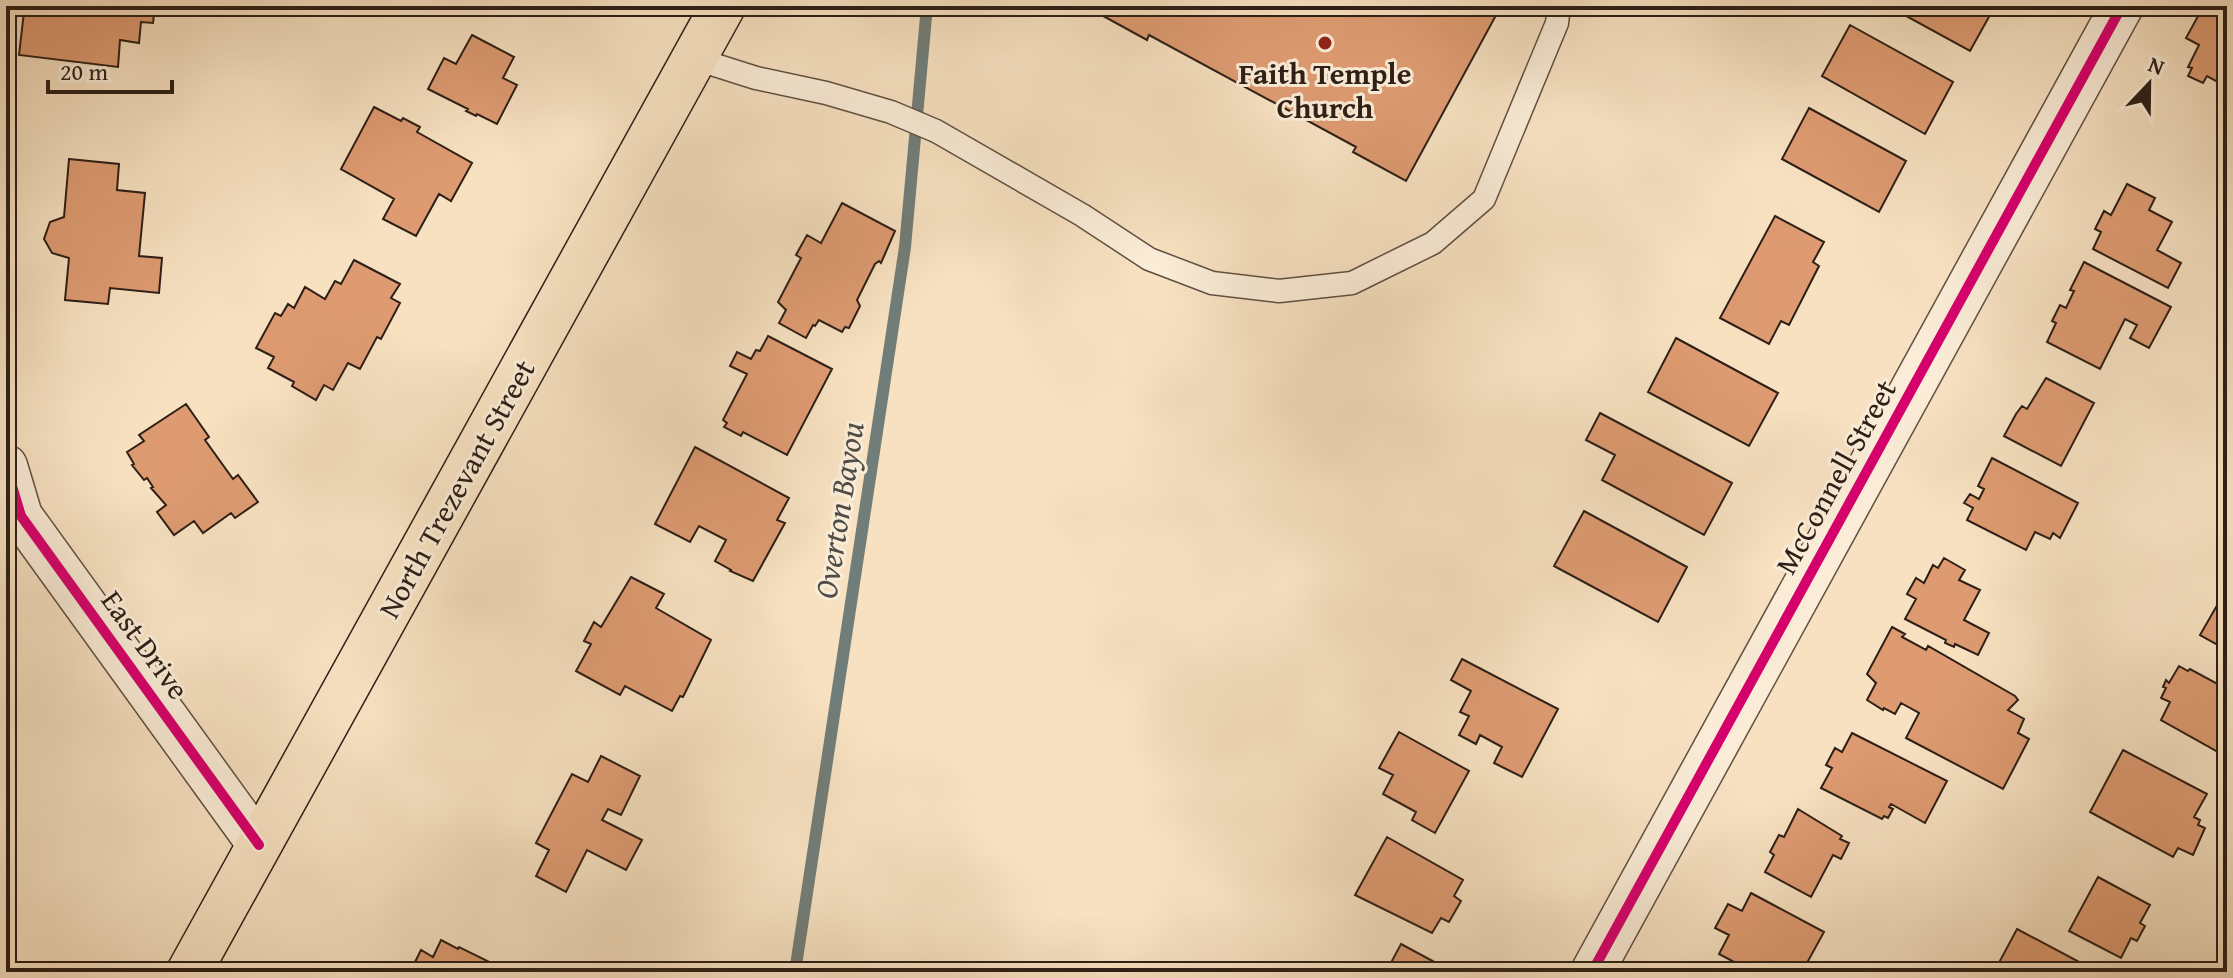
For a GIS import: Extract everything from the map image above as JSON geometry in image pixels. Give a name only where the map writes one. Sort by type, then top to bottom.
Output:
[{"type":"main road","name":"North Trezevant Street","points":[[189,972],[723,6]]},
{"type":"street","name":"McConnell Street","points":[[1592,972],[2122,6]]},
{"type":"street","name":"East Drive","points":[[6,466],[21,516],[259,845]]},
{"type":"lane","points":[[696,59],[756,78],[826,93],[891,112],[936,131],[1082,215],[1149,259],[1212,283],[1279,291],[1352,283],[1433,243],[1484,199],[1557,23],[1559,6]]},
{"type":"building","points":[[47,6],[155,6],[153,23],[141,22],[139,43],[120,40],[118,67],[19,55],[24,12],[46,15]]},
{"type":"building","points":[[1085,6],[1501,6],[1406,181],[1353,152],[1356,147],[1149,35],[1147,40]]},
{"type":"building","points":[[1888,6],[1995,6],[1970,51]]},
{"type":"building","points":[[2203,7],[2227,19],[2227,87],[2207,76],[2203,83],[2188,76],[2192,68],[2188,67],[2199,45],[2186,38]]},
{"type":"building","points":[[1850,25],[1953,82],[1925,134],[1822,76]]},
{"type":"building","points":[[472,35],[514,57],[503,78],[517,85],[497,124],[466,111],[468,109],[428,89],[444,58],[456,64]]},
{"type":"building","points":[[374,107],[420,127],[417,132],[472,163],[451,201],[439,194],[416,236],[383,219],[394,199],[341,169]]},
{"type":"building","points":[[1809,108],[1906,161],[1879,212],[1782,159]]},
{"type":"building","points":[[69,159],[119,164],[117,190],[145,193],[139,256],[162,258],[159,293],[110,288],[108,304],[65,300],[69,258],[52,253],[44,239],[50,222],[64,217]]},
{"type":"building","points":[[2127,184],[2155,198],[2149,210],[2172,222],[2157,250],[2181,263],[2168,288],[2093,249],[2101,232],[2095,229],[2104,211],[2111,215]]},
{"type":"building","points":[[842,203],[895,231],[881,263],[875,264],[857,300],[860,306],[849,328],[845,327],[842,332],[819,320],[806,338],[779,323],[786,310],[778,302],[801,258],[796,255],[807,235],[821,243]]},
{"type":"building","points":[[1775,216],[1824,242],[1813,262],[1819,266],[1789,325],[1781,321],[1769,344],[1720,318]]},
{"type":"building","points":[[354,260],[400,284],[391,298],[400,303],[381,339],[377,337],[360,369],[348,363],[333,390],[324,385],[316,400],[292,386],[294,382],[268,368],[274,357],[256,348],[275,313],[281,316],[288,304],[294,308],[305,287],[325,299],[335,281],[341,284]]},
{"type":"building","points":[[2084,262],[2171,307],[2149,348],[2130,338],[2137,325],[2125,319],[2100,369],[2047,342],[2056,323],[2052,321],[2060,305],[2066,308],[2074,291],[2070,290]]},
{"type":"building","points":[[768,336],[832,369],[787,455],[743,432],[741,436],[724,427],[727,423],[723,420],[747,374],[730,366],[737,352],[751,359],[756,350],[760,351]]},
{"type":"building","points":[[1676,338],[1778,393],[1749,446],[1648,392]]},
{"type":"building","points":[[2046,378],[2094,403],[2061,466],[2004,436],[2016,414],[2022,406],[2027,409]]},
{"type":"building","points":[[186,404],[209,437],[205,440],[233,479],[238,475],[258,502],[235,518],[231,513],[203,533],[194,521],[174,535],[157,512],[166,505],[151,488],[147,478],[144,480],[132,465],[127,452],[144,441],[139,435]]},
{"type":"building","points":[[1600,413],[1732,483],[1704,535],[1602,480],[1615,455],[1586,440]]},
{"type":"building","points":[[695,447],[789,498],[777,520],[785,523],[753,581],[715,561],[726,540],[699,526],[690,542],[655,524]]},
{"type":"building","points":[[1992,458],[2078,503],[2060,538],[2053,533],[2050,539],[2035,532],[2026,550],[1967,520],[1973,508],[1964,503],[1970,494],[1979,499],[1984,489],[1978,486]]},
{"type":"building","points":[[1584,511],[1687,567],[1658,622],[1554,566]]},
{"type":"building","points":[[1944,558],[1965,570],[1959,580],[1980,590],[1964,620],[1989,633],[1978,655],[1955,644],[1954,647],[1945,643],[1946,640],[1905,619],[1916,599],[1907,594],[1916,578],[1924,583],[1933,565],[1938,568]]},
{"type":"building","points":[[631,577],[664,594],[656,608],[711,640],[683,697],[680,696],[672,711],[625,686],[620,695],[576,671],[591,644],[584,641],[594,622],[601,627]]},
{"type":"building","points":[[2227,588],[2227,650],[2200,635]]},
{"type":"building","points":[[1892,627],[1905,634],[1902,637],[1926,650],[1928,646],[2018,700],[2008,710],[2024,719],[2018,733],[2029,739],[2003,789],[1906,738],[1919,713],[1901,703],[1895,714],[1867,700],[1876,683],[1867,674]]},
{"type":"building","points":[[1462,659],[1558,709],[1522,777],[1494,763],[1502,747],[1480,735],[1476,744],[1459,735],[1469,716],[1460,712],[1471,691],[1451,680]]},
{"type":"building","points":[[2179,666],[2227,689],[2227,757],[2161,720],[2170,702],[2161,698],[2166,688],[2163,687]]},
{"type":"building","points":[[1399,732],[1469,771],[1435,833],[1412,820],[1416,812],[1383,794],[1393,775],[1379,768]]},
{"type":"building","points":[[1852,733],[1947,781],[1925,823],[1891,804],[1889,807],[1893,809],[1888,818],[1884,816],[1882,819],[1821,788],[1832,768],[1826,765],[1835,748],[1842,752]]},
{"type":"building","points":[[2123,750],[2207,794],[2194,817],[2200,820],[2198,825],[2205,828],[2193,855],[2178,848],[2173,857],[2090,812]]},
{"type":"building","points":[[601,756],[640,776],[621,815],[608,809],[602,820],[642,840],[626,870],[587,850],[566,892],[536,876],[549,850],[536,843],[572,774],[588,782]]},
{"type":"building","points":[[1798,809],[1849,843],[1841,859],[1833,855],[1811,897],[1765,872],[1774,855],[1770,852],[1779,835],[1784,837]]},
{"type":"building","points":[[1387,837],[1463,880],[1454,896],[1461,901],[1449,922],[1441,918],[1432,933],[1355,895]]},
{"type":"building","points":[[2098,877],[2150,905],[2140,923],[2145,926],[2137,941],[2131,938],[2121,958],[2069,931]]},
{"type":"building","points":[[1751,893],[1824,932],[1802,972],[1790,966],[1789,972],[1753,972],[1719,954],[1729,935],[1715,928],[1728,904],[1742,911]]},
{"type":"building","points":[[2017,929],[2098,972],[1994,972]]},
{"type":"building","points":[[441,940],[510,972],[410,972],[421,950],[433,957]]},
{"type":"building","points":[[1401,944],[1453,972],[1386,972]]},
{"type":"waterway","name":"Overton Bayou","points":[[795,972],[905,247],[927,6]]},
{"type":"cycle path","points":[[1592,972],[2122,6]]},
{"type":"cycle path","points":[[6,466],[21,516],[259,845]]},
{"type":"place","name":"Faith Temple Church","points":[[1325,43]]}]
